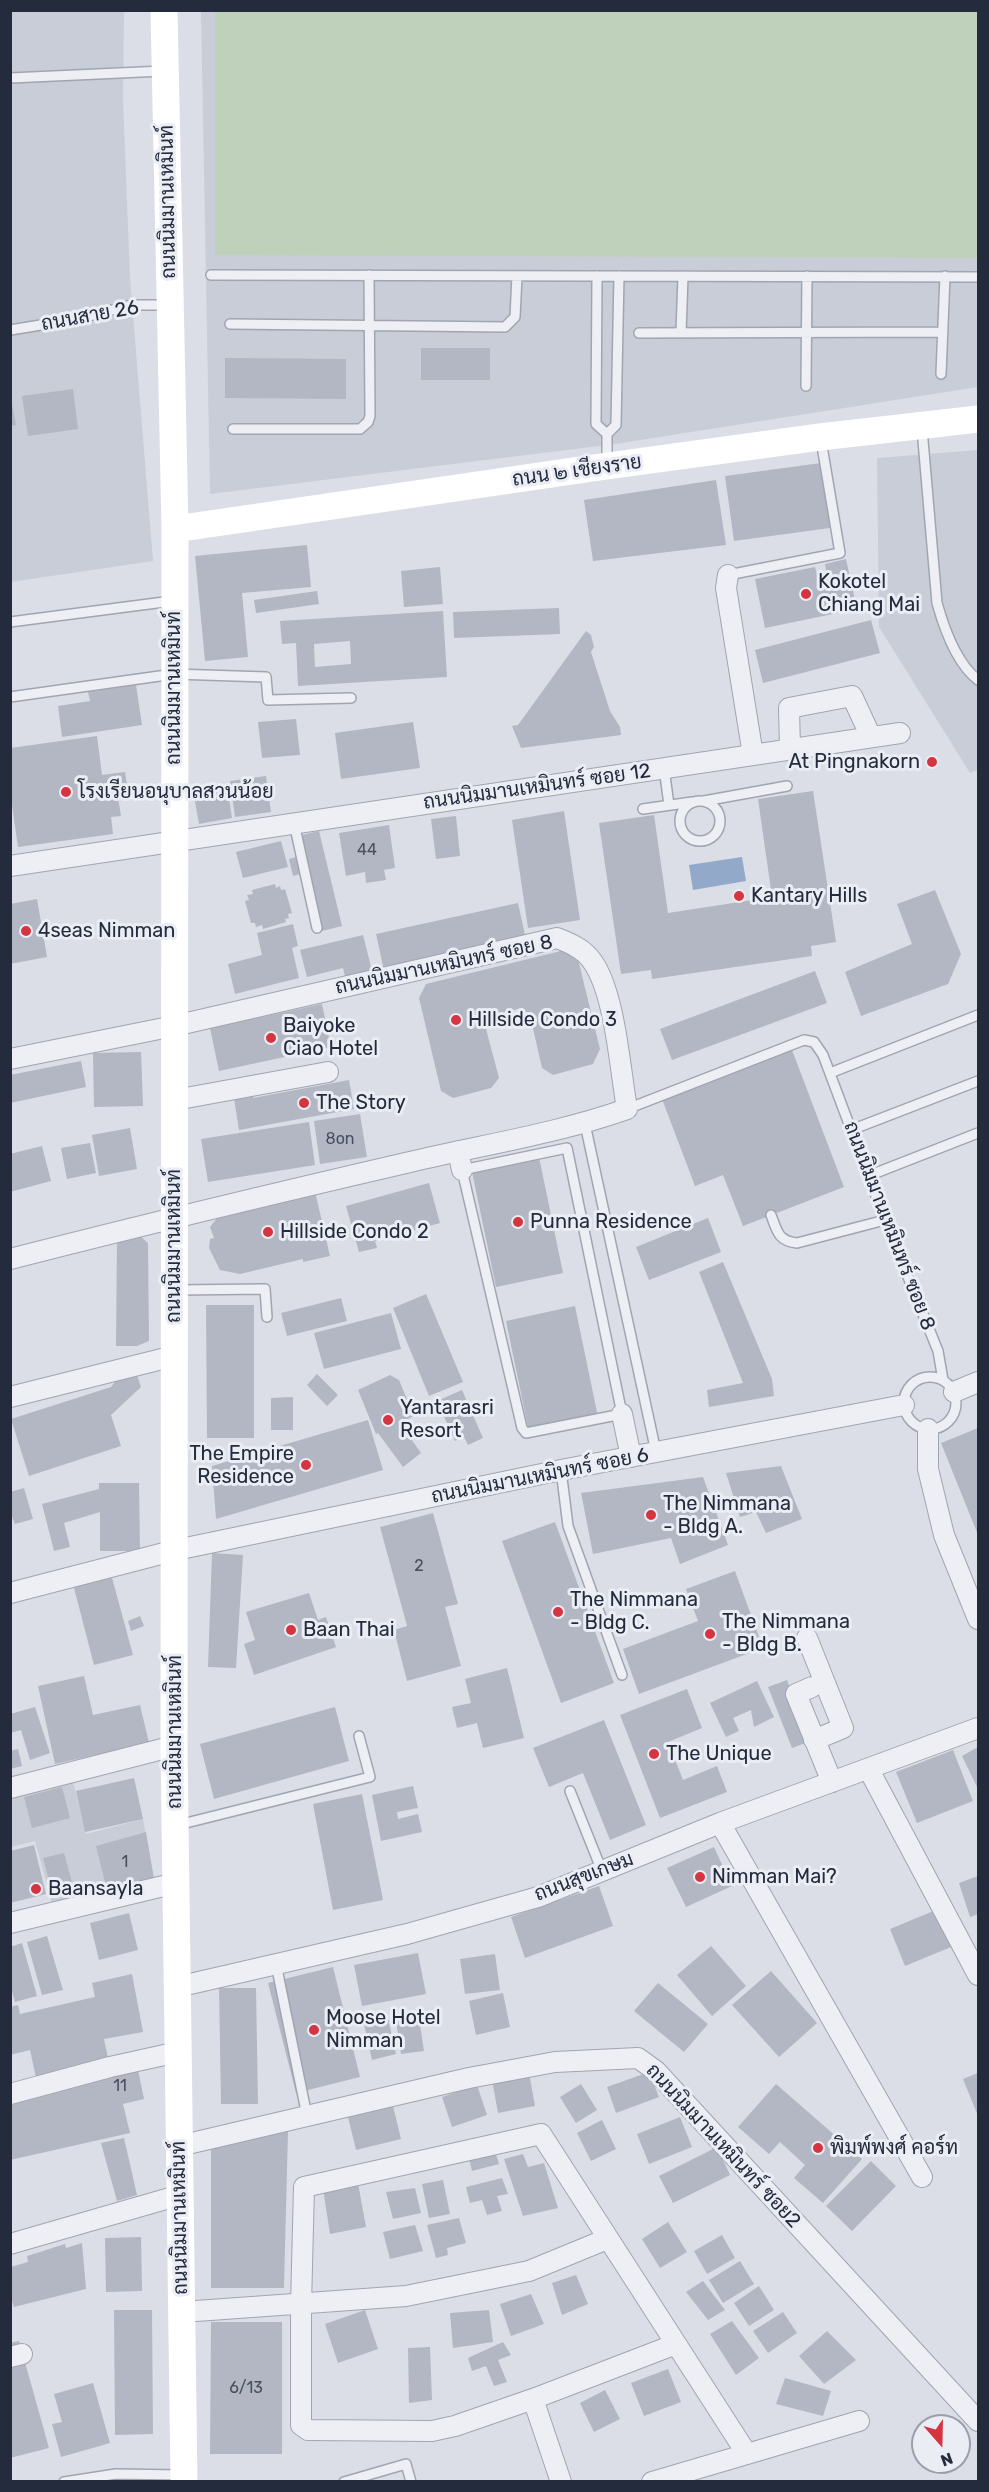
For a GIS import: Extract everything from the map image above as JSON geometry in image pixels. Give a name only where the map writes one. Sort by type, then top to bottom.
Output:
[{"type":"main road","name":"ถนนนิมมานเหมินท์","points":[[164,10],[176,529],[174,1746],[184,2479]]},
{"type":"main road","name":"ถนน ๒ เชียงราย","points":[[176,529],[607,466],[820,437],[978,419]]},
{"type":"street","points":[[728,575],[726,588],[753,755]]},
{"type":"street","points":[[790,749],[789,708],[852,696],[871,737]]},
{"type":"street","name":"ถนนนิมมานเหมินทร์ ซอย 12","points":[[10,866],[900,733]]},
{"type":"street","name":"ถนนนิมมานเหมินทร์ ซอย 8","points":[[10,1059],[174,1026],[557,938],[572,944],[591,959],[607,989],[627,1109]]},
{"type":"street","points":[[174,1100],[328,1072]]},
{"type":"street","points":[[10,1259],[174,1216],[458,1150],[585,1124],[627,1109]]},
{"type":"street","points":[[458,1150],[462,1170]]},
{"type":"street","points":[[10,1397],[174,1356]]},
{"type":"street","points":[[948,1386],[978,1382]]},
{"type":"street","name":"ถนนนิมมานเหมินทร์ ซอย 6","points":[[10,1593],[176,1550],[561,1470],[904,1405]]},
{"type":"street","points":[[622,1414],[631,1457]]},
{"type":"street","points":[[928,1429],[928,1469],[944,1535],[978,1619]]},
{"type":"street","points":[[807,1638],[843,1728],[814,1740]]},
{"type":"street","points":[[812,1687],[796,1694],[832,1782]]},
{"type":"street","name":"ถนนสุขเกษม","points":[[177,1987],[407,1934],[516,1903],[720,1823],[978,1728]]},
{"type":"street","points":[[10,1788],[174,1746]]},
{"type":"street","points":[[868,1770],[978,1975]]},
{"type":"street","points":[[720,1823],[922,2177]]},
{"type":"street","points":[[10,1923],[176,1883]]},
{"type":"street","points":[[10,2094],[110,2067],[178,2052]]},
{"type":"street","name":"ถนนนิมมานเหมินทร์ ซอย2","points":[[179,2146],[469,2078],[555,2062],[638,2058],[656,2070],[978,2421]]},
{"type":"street","points":[[676,2344],[454,2426],[432,2431],[308,2430],[301,2425],[304,2187],[541,2134],[747,2454]]},
{"type":"street","points":[[10,2244],[180,2195]]},
{"type":"street","points":[[182,2312],[406,2296],[529,2271],[607,2239]]},
{"type":"street","points":[[532,2399],[561,2481]]},
{"type":"street","points":[[652,2481],[859,2421]]},
{"type":"lane","points":[[10,78],[165,70]]},
{"type":"lane","points":[[211,275],[978,277]]},
{"type":"lane","points":[[233,429],[360,429],[368,422],[370,416],[369,275]]},
{"type":"lane","points":[[230,324],[506,327],[515,317],[517,276]]},
{"type":"lane","points":[[597,276],[596,424],[607,434],[607,466]]},
{"type":"lane","points":[[607,434],[616,426],[619,276]]},
{"type":"lane","points":[[681,333],[683,276]]},
{"type":"lane","points":[[806,386],[807,276]]},
{"type":"lane","points":[[941,374],[945,276]]},
{"type":"lane","name":"ถนนสาย 26","points":[[10,330],[78,319],[131,305],[170,305]]},
{"type":"lane","points":[[639,333],[943,332]]},
{"type":"lane","points":[[596,364],[616,364]]},
{"type":"lane","points":[[922,426],[937,603],[945,628],[958,653],[972,675],[978,680]]},
{"type":"lane","points":[[728,575],[840,553],[820,437]]},
{"type":"lane","points":[[10,622],[175,601]]},
{"type":"lane","points":[[10,697],[174,674],[266,677],[268,700],[351,698]]},
{"type":"lane","points":[[664,768],[669,805]]},
{"type":"lane","points":[[643,809],[787,786]]},
{"type":"lane","points":[[692,802],[682,810],[680,828],[688,837],[700,841],[712,837],[719,826],[720,819],[716,807],[704,801]]},
{"type":"lane","points":[[294,823],[317,928]]},
{"type":"lane","points":[[830,1073],[978,1016]]},
{"type":"lane","name":"ถนนนิมมานเหมินทร์ ซอย 8","points":[[627,1109],[804,1040],[813,1042],[819,1047],[938,1351],[948,1386]]},
{"type":"lane","points":[[851,1130],[978,1081]]},
{"type":"lane","points":[[585,1124],[656,1452]]},
{"type":"lane","points":[[868,1176],[978,1133]]},
{"type":"lane","points":[[567,1148],[622,1414],[532,1433],[526,1433],[522,1428],[462,1170],[567,1148]]},
{"type":"lane","points":[[771,1215],[782,1239],[797,1244],[885,1220]]},
{"type":"lane","points":[[174,1290],[265,1289],[267,1317]]},
{"type":"lane","points":[[935,1377],[948,1386],[956,1407],[949,1421],[943,1426],[928,1429],[909,1419],[904,1405],[908,1389],[919,1379],[935,1377]]},
{"type":"lane","points":[[561,1470],[568,1526],[622,1675]]},
{"type":"lane","points":[[175,1826],[370,1778],[359,1736]]},
{"type":"lane","points":[[570,1791],[602,1871]]},
{"type":"lane","points":[[276,1964],[307,2116]]},
{"type":"lane","points":[[344,2481],[406,2464],[411,2481]]},
{"type":"lane","points":[[64,2481],[116,2474],[184,2479]]},
{"type":"shaded area","points":[[10,11],[124,11],[123,100],[130,278],[153,561],[11,582]]},
{"type":"shaded area","points":[[201,11],[978,11],[978,387],[615,444],[210,494]]},
{"type":"shaded area","points":[[978,450],[978,770],[970,773],[879,627],[877,458]]},
{"type":"shaded area","points":[[72,1778],[86,1834],[143,1819],[154,1879],[52,1903],[35,1841],[11,1847],[11,1794]]},
{"type":"green space","points":[[215,11],[978,11],[978,258],[215,255]]},
{"type":"water","points":[[742,857],[746,881],[693,890],[689,865]]},
{"type":"building","points":[[421,348],[490,348],[490,380],[421,380]]},
{"type":"building","points":[[225,358],[346,359],[346,399],[225,398]]},
{"type":"building","points":[[73,389],[78,429],[28,436],[22,396]]},
{"type":"building","points":[[10,394],[16,425],[10,426]]},
{"type":"building","points":[[821,463],[830,528],[734,541],[725,476]]},
{"type":"building","points":[[716,480],[726,545],[593,561],[584,500]]},
{"type":"building","points":[[307,545],[311,587],[242,593],[248,657],[205,661],[195,556]]},
{"type":"building","name":"Kokotel Chiang Mai","points":[[846,559],[857,609],[765,628],[755,579],[815,567],[818,578],[827,576],[825,564]]},
{"type":"building","points":[[440,567],[443,604],[404,607],[401,571]]},
{"type":"building","points":[[317,591],[319,604],[256,613],[254,600]]},
{"type":"building","points":[[559,608],[560,634],[454,638],[453,612]]},
{"type":"building","points":[[443,611],[447,677],[298,686],[296,643],[282,644],[280,621]],"holes":[[[350,641],[351,664],[315,667],[314,644]]]},
{"type":"building","points":[[871,620],[880,653],[763,683],[755,650]]},
{"type":"building","points":[[586,631],[591,635],[594,647],[591,652],[610,711],[620,727],[621,735],[521,748],[512,726],[518,725]]},
{"type":"building","points":[[136,685],[142,725],[62,737],[58,706],[90,701],[88,692]]},
{"type":"building","points":[[296,719],[300,755],[262,758],[258,722]]},
{"type":"building","points":[[413,722],[420,768],[341,779],[335,733]]},
{"type":"building","name":"โรงเรียนอนุบาลสวนน้อย","points":[[97,736],[102,775],[125,772],[128,791],[117,792],[121,816],[111,817],[113,834],[18,847],[10,791],[10,748]]},
{"type":"building","points":[[266,776],[271,812],[235,817],[230,781]]},
{"type":"building","points":[[227,785],[232,818],[199,824],[193,790]]},
{"type":"building","points":[[813,791],[836,942],[811,946],[812,956],[652,979],[651,970],[621,974],[599,823],[654,815],[668,913],[772,897],[758,799]]},
{"type":"building","points":[[564,811],[580,920],[528,928],[512,820]]},
{"type":"building","points":[[456,816],[460,856],[436,859],[431,819]]},
{"type":"building","points":[[389,825],[395,868],[384,870],[386,880],[366,883],[365,872],[346,876],[339,833]]},
{"type":"building","points":[[319,831],[342,926],[322,931],[308,872],[293,876],[289,859],[306,854],[302,835]]},
{"type":"building","points":[[281,841],[288,867],[243,878],[236,852]]},
{"type":"building","points":[[275,884],[276,888],[280,886],[281,890],[285,889],[292,913],[288,914],[289,918],[285,919],[286,922],[263,929],[262,925],[256,927],[255,923],[251,923],[245,901],[249,900],[247,895],[253,894],[252,890]]},
{"type":"building","points":[[935,890],[961,954],[948,984],[861,1016],[845,972],[912,944],[897,904]]},
{"type":"building","name":"4seas Nimman","points":[[37,899],[47,957],[10,964],[10,904]]},
{"type":"building","points":[[518,903],[527,944],[385,975],[376,934]]},
{"type":"building","points":[[293,924],[298,946],[292,948],[299,978],[235,994],[228,964],[262,955],[257,933]]},
{"type":"building","points":[[363,935],[373,975],[346,981],[343,968],[307,977],[300,950]]},
{"type":"building","name":"Hillside Condo 3","points":[[565,950],[578,959],[600,1049],[593,1064],[553,1075],[542,1068],[530,1015],[521,1008],[491,1016],[485,1025],[499,1078],[491,1088],[453,1098],[441,1091],[419,998],[426,984]]},
{"type":"building","points":[[815,971],[827,1003],[672,1060],[660,1029]]},
{"type":"building","name":"Baiyoke Ciao Hotel","points":[[322,1004],[331,1047],[219,1071],[210,1028]]},
{"type":"building","points":[[792,1050],[844,1187],[743,1226],[723,1175],[695,1186],[662,1099]]},
{"type":"building","points":[[141,1052],[143,1106],[94,1107],[93,1053]]},
{"type":"building","points":[[81,1061],[86,1087],[10,1103],[10,1075]]},
{"type":"building","name":"The Story","points":[[349,1080],[354,1109],[239,1130],[233,1092],[252,1088],[253,1098]]},
{"type":"building","points":[[360,1114],[367,1157],[320,1164],[314,1121]]},
{"type":"building","points":[[309,1122],[315,1165],[208,1182],[201,1139]]},
{"type":"building","points":[[130,1128],[137,1169],[99,1176],[92,1135]]},
{"type":"building","points":[[90,1143],[96,1173],[67,1179],[61,1148]]},
{"type":"building","points":[[42,1146],[51,1181],[10,1192],[10,1154]]},
{"type":"building","name":"Punna Residence","points":[[539,1157],[563,1273],[496,1287],[472,1172]]},
{"type":"building","points":[[429,1183],[440,1223],[375,1241],[377,1248],[359,1252],[346,1206]]},
{"type":"building","name":"Hillside Condo 2","points":[[314,1187],[330,1256],[303,1262],[303,1259],[240,1274],[220,1270],[209,1248],[210,1239],[214,1238],[210,1227],[225,1208]]},
{"type":"building","points":[[708,1218],[721,1252],[649,1280],[636,1247]]},
{"type":"building","points":[[117,1236],[140,1236],[148,1243],[149,1341],[137,1346],[116,1346]]},
{"type":"building","points":[[723,1262],[772,1379],[774,1396],[709,1407],[707,1390],[743,1383],[699,1272]]},
{"type":"building","points":[[426,1294],[463,1382],[429,1396],[393,1308]]},
{"type":"building","points":[[341,1298],[347,1321],[287,1336],[281,1313]]},
{"type":"building","points":[[206,1305],[254,1305],[254,1438],[207,1438]]},
{"type":"building","points":[[575,1306],[598,1417],[529,1432],[506,1321]]},
{"type":"building","points":[[391,1313],[401,1349],[324,1369],[314,1333]]},
{"type":"building","points":[[317,1374],[338,1395],[327,1406],[307,1385]]},
{"type":"building","points":[[137,1375],[141,1387],[111,1415],[121,1446],[29,1476],[11,1419],[111,1387],[118,1378]]},
{"type":"building","name":"Yantarasri Resort","points":[[390,1375],[399,1380],[414,1416],[400,1423],[421,1453],[403,1467],[378,1433],[376,1434],[358,1390]]},
{"type":"building","points":[[462,1390],[483,1438],[468,1445],[464,1437],[455,1441],[437,1401]]},
{"type":"building","points":[[293,1397],[293,1430],[271,1430],[271,1398]]},
{"type":"building","name":"The Empire Residence","points":[[368,1420],[383,1470],[216,1519],[212,1466]]},
{"type":"building","points":[[978,1428],[978,1535],[941,1443]]},
{"type":"building","points":[[781,1466],[802,1519],[766,1533],[756,1512],[740,1517],[726,1473]]},
{"type":"building","name":"The Nimmana - Bldg A.","points":[[703,1477],[728,1545],[680,1564],[671,1538],[593,1554],[581,1493]]},
{"type":"building","points":[[99,1483],[139,1483],[140,1551],[100,1551],[100,1512],[64,1523],[70,1547],[54,1551],[42,1504],[99,1489]]},
{"type":"building","points":[[24,1488],[33,1519],[15,1524],[10,1512],[10,1492]]},
{"type":"building","points":[[433,1513],[458,1604],[445,1607],[461,1666],[407,1681],[394,1630],[407,1626],[380,1527]]},
{"type":"building","name":"The Nimmana - Bldg C.","points":[[555,1522],[614,1683],[561,1703],[502,1541]]},
{"type":"building","points":[[212,1553],[243,1555],[236,1668],[208,1667]]},
{"type":"building","name":"The Nimmana - Bldg B.","points":[[735,1571],[763,1648],[639,1694],[623,1649],[698,1621],[686,1589]]},
{"type":"building","points":[[111,1574],[133,1655],[94,1665],[73,1584]]},
{"type":"building","name":"Baan Thai","points":[[309,1593],[318,1620],[326,1617],[336,1647],[254,1675],[244,1644],[255,1640],[246,1612]]},
{"type":"building","points":[[140,1616],[144,1626],[131,1631],[128,1621]]},
{"type":"building","points":[[507,1668],[524,1738],[483,1748],[477,1723],[457,1728],[452,1707],[471,1703],[465,1679]]},
{"type":"building","points":[[84,1676],[93,1715],[140,1705],[149,1743],[55,1764],[38,1686]]},
{"type":"building","points":[[787,1680],[811,1741],[792,1748],[768,1687]]},
{"type":"building","points":[[757,1681],[774,1717],[754,1727],[751,1710],[733,1718],[739,1731],[726,1737],[710,1703]]},
{"type":"building","name":"The Unique","points":[[687,1689],[702,1728],[668,1742],[683,1780],[717,1766],[727,1792],[660,1818],[620,1715]]},
{"type":"building","points":[[35,1707],[50,1753],[30,1760],[21,1730],[10,1733],[10,1714]]},
{"type":"building","points":[[335,1707],[349,1761],[214,1799],[200,1744]]},
{"type":"building","points":[[604,1720],[646,1825],[610,1840],[583,1773],[549,1787],[533,1748]]},
{"type":"building","points":[[978,1747],[978,1789],[962,1756]]},
{"type":"building","points":[[18,1749],[22,1766],[10,1769],[10,1751]]},
{"type":"building","points":[[953,1750],[973,1801],[917,1823],[896,1772]]},
{"type":"building","points":[[134,1778],[143,1819],[85,1832],[76,1791]]},
{"type":"building","points":[[413,1786],[418,1808],[397,1812],[398,1819],[418,1814],[422,1832],[381,1841],[372,1795]]},
{"type":"building","points":[[62,1787],[70,1818],[32,1828],[24,1797]]},
{"type":"building","points":[[362,1794],[383,1900],[333,1910],[313,1804]]},
{"type":"building","points":[[146,1832],[154,1879],[107,1890],[96,1846]]},
{"type":"building","points":[[34,1845],[46,1894],[10,1903],[10,1851]]},
{"type":"building","name":"Nimman Mai?","points":[[714,1847],[732,1886],[686,1907],[667,1868]]},
{"type":"building","points":[[64,1853],[72,1882],[51,1888],[43,1858]]},
{"type":"building","points":[[978,1876],[978,1914],[970,1917],[959,1883]]},
{"type":"building","points":[[599,1886],[613,1926],[525,1958],[511,1917]]},
{"type":"building","points":[[936,1910],[951,1947],[905,1966],[890,1929]]},
{"type":"building","points":[[129,1913],[138,1950],[99,1960],[90,1923]]},
{"type":"building","points":[[47,1936],[63,1990],[42,1995],[27,1942]]},
{"type":"building","points":[[22,1943],[37,1996],[15,2002],[10,1984],[10,1947]]},
{"type":"building","points":[[711,1946],[746,1986],[712,2016],[677,1975]]},
{"type":"building","points":[[418,1953],[426,1994],[362,2006],[354,1965]]},
{"type":"building","points":[[495,1954],[500,1990],[465,1994],[460,1959]]},
{"type":"building","name":"Moose Hotel Nimman","points":[[333,1967],[360,2077],[296,2093],[268,1983]]},
{"type":"building","points":[[771,1971],[817,2023],[779,2057],[732,2005]]},
{"type":"building","points":[[132,1974],[143,2032],[104,2039],[110,2067],[38,2087],[30,2050],[10,2055],[10,2007],[18,2005],[20,2014],[95,1997],[92,1983]]},
{"type":"building","points":[[658,1983],[708,2024],[684,2052],[634,2011]]},
{"type":"building","points":[[219,1988],[256,1988],[258,2104],[221,2104]]},
{"type":"building","points":[[503,1993],[510,2027],[476,2035],[469,2001]]},
{"type":"building","points":[[418,2011],[424,2051],[401,2054],[395,2014]]},
{"type":"building","points":[[388,2018],[396,2054],[372,2060],[364,2024]]},
{"type":"building","points":[[138,2070],[144,2099],[123,2104],[130,2133],[10,2160],[10,2099]]},
{"type":"building","points":[[649,2072],[659,2097],[616,2113],[607,2087]]},
{"type":"building","points":[[529,2073],[535,2106],[498,2113],[492,2080]]},
{"type":"building","points":[[978,2073],[978,2116],[963,2079]]},
{"type":"building","points":[[581,2084],[597,2110],[576,2123],[560,2097]]},
{"type":"building","name":"พิมพ์พงศ์ คอร์ท","points":[[776,2084],[862,2159],[823,2203],[794,2178],[805,2165],[780,2142],[769,2154],[738,2127]]},
{"type":"building","points":[[477,2085],[487,2115],[452,2127],[442,2097]]},
{"type":"building","points":[[393,2106],[401,2139],[356,2150],[348,2117]]},
{"type":"building","points":[[680,2117],[692,2147],[649,2164],[637,2134]]},
{"type":"building","points":[[602,2120],[616,2149],[591,2161],[577,2133]]},
{"type":"building","points":[[288,2131],[284,2288],[211,2288],[211,2148]]},
{"type":"building","points":[[124,2138],[137,2195],[117,2201],[101,2143]]},
{"type":"building","points":[[717,2147],[730,2175],[673,2203],[659,2176]]},
{"type":"building","points":[[494,2148],[499,2164],[472,2171],[468,2154]]},
{"type":"building","points":[[523,2154],[528,2167],[544,2163],[558,2208],[523,2216],[504,2159]]},
{"type":"building","points":[[871,2161],[896,2186],[852,2231],[826,2206]]},
{"type":"building","points":[[502,2178],[508,2194],[497,2196],[502,2211],[487,2215],[482,2200],[470,2203],[466,2187]]},
{"type":"building","points":[[443,2180],[450,2214],[429,2218],[422,2184]]},
{"type":"building","points":[[358,2183],[366,2227],[330,2234],[323,2189]]},
{"type":"building","points":[[415,2188],[421,2213],[393,2219],[386,2192]]},
{"type":"building","points":[[459,2218],[466,2243],[447,2248],[448,2255],[436,2258],[427,2225]]},
{"type":"building","points":[[668,2222],[687,2252],[660,2268],[642,2239]]},
{"type":"building","points":[[415,2225],[423,2251],[390,2259],[383,2232]]},
{"type":"building","points":[[722,2235],[735,2258],[707,2274],[694,2251]]},
{"type":"building","points":[[141,2237],[142,2291],[106,2292],[105,2238]]},
{"type":"building","points":[[82,2243],[86,2289],[14,2307],[10,2295],[10,2267],[28,2262],[27,2256],[65,2244],[66,2248]]},
{"type":"building","points":[[740,2261],[754,2284],[723,2303],[709,2280]]},
{"type":"building","points":[[576,2275],[588,2304],[562,2315],[552,2283]]},
{"type":"building","points":[[703,2281],[725,2310],[708,2320],[686,2292]]},
{"type":"building","points":[[759,2286],[774,2310],[749,2326],[734,2303]]},
{"type":"building","points":[[531,2294],[544,2324],[511,2336],[500,2304]]},
{"type":"building","points":[[114,2310],[152,2310],[153,2434],[115,2435]]},
{"type":"building","points":[[365,2310],[378,2349],[338,2363],[325,2324]]},
{"type":"building","points":[[489,2310],[493,2342],[453,2348],[450,2313]]},
{"type":"building","points":[[783,2312],[797,2333],[768,2353],[753,2331]]},
{"type":"building","points":[[732,2321],[759,2358],[736,2375],[710,2334]]},
{"type":"building","points":[[211,2322],[282,2322],[282,2454],[210,2454]]},
{"type":"building","points":[[827,2331],[856,2360],[824,2384],[799,2356]]},
{"type":"building","points":[[19,2341],[49,2448],[10,2458],[10,2343]]},
{"type":"building","points":[[503,2342],[511,2355],[498,2360],[507,2382],[494,2386],[486,2366],[472,2371],[468,2358]]},
{"type":"building","points":[[430,2347],[432,2400],[409,2403],[408,2348]]},
{"type":"building","points":[[668,2369],[681,2402],[644,2416],[631,2383]]},
{"type":"building","points":[[785,2378],[831,2391],[823,2416],[776,2404]]},
{"type":"building","points":[[93,2383],[110,2443],[61,2457],[52,2424],[62,2422],[54,2394]]},
{"type":"building","points":[[605,2390],[620,2419],[594,2432],[580,2403]]},
{"type":"place","name":"Kokotel Chiang Mai","points":[[806,594]]},
{"type":"place","name":"At Pingnakorn","points":[[932,762]]},
{"type":"place","name":"โรงเรียนอนุบาลสวนน้อย","points":[[66,792]]},
{"type":"place","name":"Kantary Hills","points":[[739,896]]},
{"type":"place","name":"4seas Nimman","points":[[26,931]]},
{"type":"place","name":"Hillside Condo 3","points":[[456,1020]]},
{"type":"place","name":"Baiyoke Ciao Hotel","points":[[271,1038]]},
{"type":"place","name":"The Story","points":[[304,1103]]},
{"type":"place","name":"Punna Residence","points":[[518,1222]]},
{"type":"place","name":"Hillside Condo 2","points":[[268,1232]]},
{"type":"place","name":"Yantarasri Resort","points":[[388,1420]]},
{"type":"place","name":"The Empire Residence","points":[[306,1465]]},
{"type":"place","name":"The Nimmana - Bldg A.","points":[[651,1515]]},
{"type":"place","name":"The Nimmana - Bldg C.","points":[[558,1612]]},
{"type":"place","name":"Baan Thai","points":[[291,1630]]},
{"type":"place","name":"The Nimmana - Bldg B.","points":[[710,1634]]},
{"type":"place","name":"The Unique","points":[[654,1754]]},
{"type":"place","name":"Nimman Mai?","points":[[700,1877]]},
{"type":"place","name":"Baansayla","points":[[36,1889]]},
{"type":"place","name":"Moose Hotel Nimman","points":[[314,2030]]},
{"type":"place","name":"พิมพ์พงศ์ คอร์ท","points":[[818,2148]]}]
